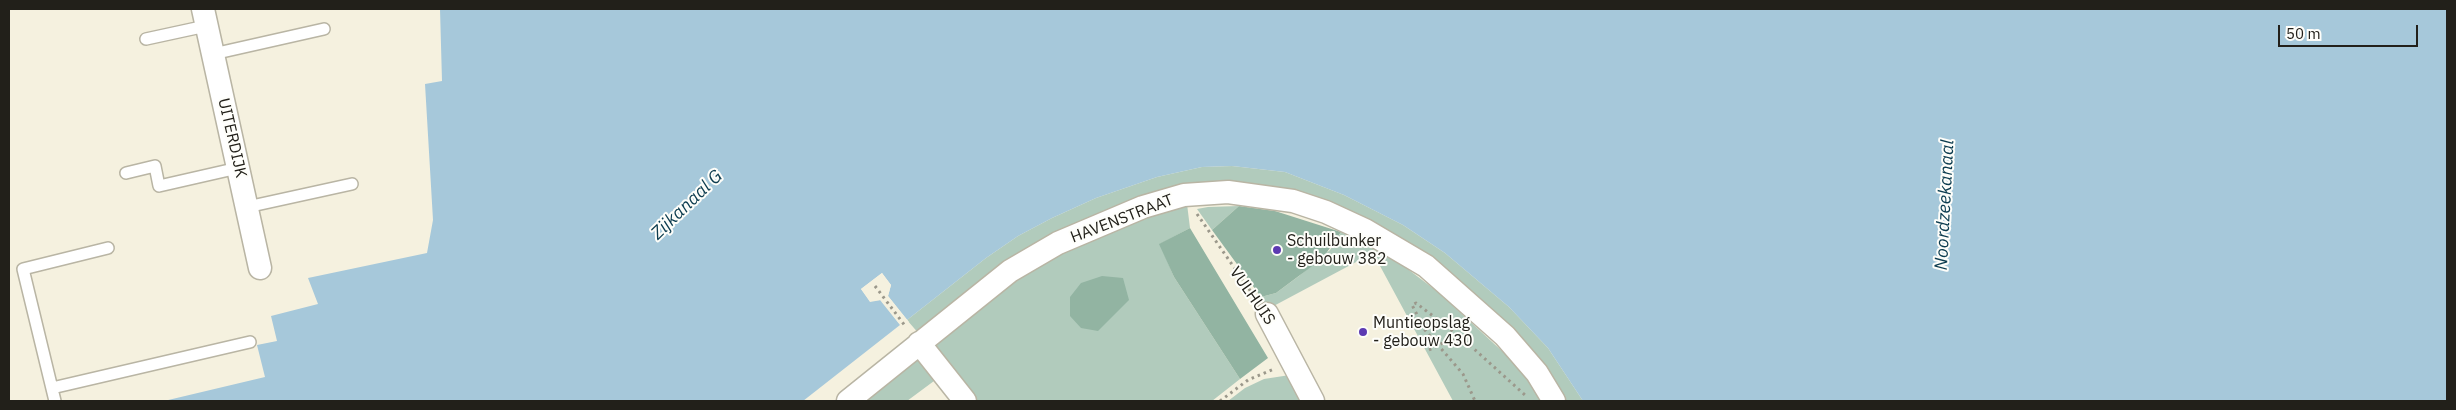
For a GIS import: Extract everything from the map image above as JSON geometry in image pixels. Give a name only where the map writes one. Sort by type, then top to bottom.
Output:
[{"type":"street","name":"UITERDIJK","points":[[205,17],[260,268]]},
{"type":"street","name":"HAVENSTRAAT","points":[[848,401],[1010,271],[1058,243],[1143,207],[1184,195],[1228,192],[1293,200],[1326,212],[1365,230],[1426,266],[1492,324],[1537,373],[1554,401]]},
{"type":"street","name":"VULHUIS","points":[[1266,314],[1313,401]]},
{"type":"street","points":[[919,344],[965,401]]},
{"type":"lane","points":[[146,39],[205,17]]},
{"type":"lane","points":[[213,54],[324,29]]},
{"type":"lane","points":[[126,173],[155,166],[159,186],[238,168]]},
{"type":"lane","points":[[247,208],[352,184]]},
{"type":"lane","points":[[56,401],[23,269],[108,248]]},
{"type":"lane","points":[[52,388],[250,342]]},
{"type":"path","name":"VULHUIS","points":[[1184,195],[1228,262],[1266,314]]},
{"type":"path","points":[[875,286],[919,344]]},
{"type":"path","points":[[1475,401],[1463,374],[1425,330],[1412,305],[1416,303],[1463,338],[1530,401]]},
{"type":"path","points":[[1429,350],[1447,341],[1463,338]]},
{"type":"path","points":[[1220,401],[1248,380],[1293,361]]},
{"type":"green space","points":[[1232,166],[1285,172],[1344,195],[1403,225],[1445,253],[1509,307],[1548,348],[1583,401],[1562,401],[1496,320],[1288,195],[1144,203],[920,335],[907,320],[986,258],[1018,236],[1052,218],[1096,198],[1157,177],[1202,167]]},
{"type":"green space","points":[[1187,204],[1190,228],[1160,244],[1174,277],[1240,379],[1212,401],[977,401],[931,343],[1008,281],[1098,232]]},
{"type":"green space","points":[[1239,206],[1212,230],[1197,209],[1208,207]]},
{"type":"green space","points":[[1239,206],[1275,211],[1341,232],[1323,258],[1276,293],[1261,297],[1212,230]]},
{"type":"green space","points":[[1190,228],[1268,358],[1240,379],[1174,277],[1159,244]]},
{"type":"green space","points":[[1341,232],[1401,264],[1438,292],[1516,364],[1543,401],[1453,401],[1373,253],[1268,309],[1261,297],[1276,293],[1299,276],[1330,250]]},
{"type":"green space","points":[[1102,276],[1123,278],[1129,300],[1098,331],[1081,328],[1070,316],[1070,297],[1081,283]]},
{"type":"green space","points":[[916,358],[934,381],[907,401],[860,401]]},
{"type":"green space","points":[[1290,375],[1306,401],[1228,401],[1245,388],[1264,379]]},
{"type":"water","points":[[440,9],[2447,9],[2447,401],[1583,401],[1548,348],[1509,307],[1445,253],[1403,225],[1344,195],[1285,172],[1232,166],[1202,167],[1157,177],[1096,198],[1052,218],[1018,236],[986,258],[907,320],[888,296],[891,285],[882,273],[861,289],[870,301],[880,300],[900,325],[803,401],[164,401],[265,377],[257,345],[277,341],[271,316],[318,304],[308,278],[427,253],[433,220],[425,84],[442,81]]},
{"type":"pier","points":[[882,273],[891,285],[888,296],[909,322],[906,322],[886,297],[888,285],[882,276],[864,290],[871,299],[882,298],[902,324],[902,327],[881,300],[870,302],[861,289]]},
{"type":"place","name":"Schuilbunker - gebouw 382","points":[[1277,250]]},
{"type":"place","name":"Muntieopslag - gebouw 430","points":[[1363,332]]},
{"type":"water label","name":"Zijkanaal G","points":[[687,205]]},
{"type":"water label","name":"Noordzeekanaal","points":[[1945,205]]}]
